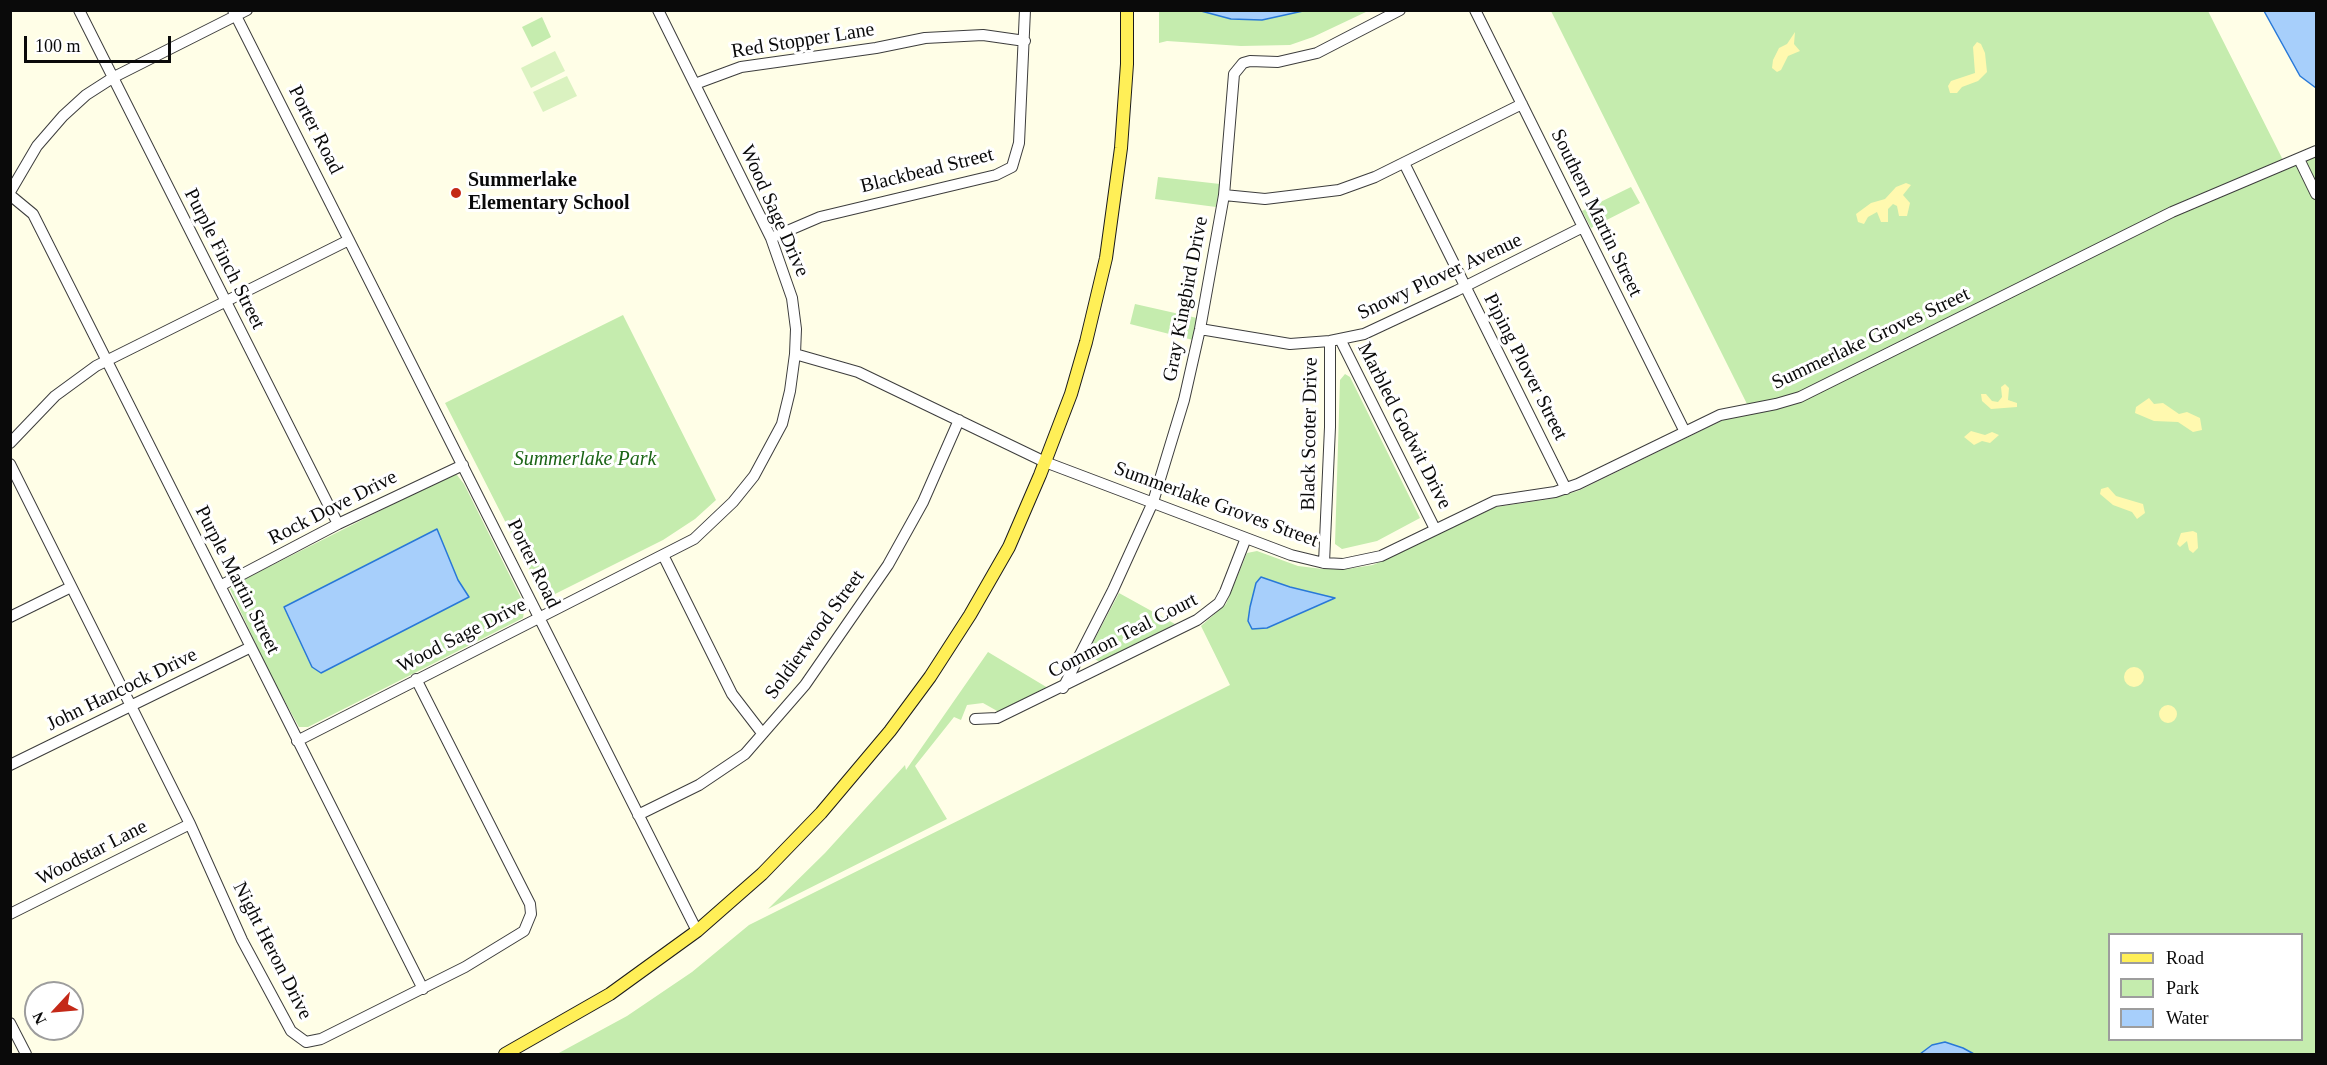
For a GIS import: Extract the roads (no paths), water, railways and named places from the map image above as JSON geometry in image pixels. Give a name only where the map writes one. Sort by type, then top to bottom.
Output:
[{"type":"main road","points":[[505,1054],[610,994],[697,931],[762,874],[821,813],[890,731],[930,677],[1009,547],[1046,462],[1086,342],[1106,258],[1121,148],[1128,64],[1127,10]]},
{"type":"street","name":"Purple Finch Street","points":[[79,10],[338,524]]},
{"type":"street","points":[[10,194],[37,146],[63,116],[86,95],[114,77],[234,14],[247,10]]},
{"type":"street","name":"Wood Sage Drive","points":[[297,741],[416,679],[664,557],[694,539],[714,523],[754,476],[782,424],[795,354],[796,329],[792,298],[771,238],[658,10]]},
{"type":"street","name":"Blackbead Street","points":[[771,238],[820,217],[996,175],[1012,167],[1019,143],[1025,41],[1024,10]]},
{"type":"street","name":"Gray Kingbird Drive","points":[[1062,688],[1113,590],[1153,502],[1184,400],[1200,329],[1224,195],[1232,81],[1238,68],[1250,61],[1278,62],[1317,53],[1400,10]]},
{"type":"street","name":"Southern Martin Street","points":[[1475,10],[1685,432]]},
{"type":"street","name":"Porter Road","points":[[234,14],[697,931]]},
{"type":"street","name":"Red Stopper Lane","points":[[695,84],[741,67],[876,48],[925,38],[983,35],[1025,41]]},
{"type":"street","points":[[1224,195],[1265,200],[1317,195],[1357,184],[1522,104]]},
{"type":"street","name":"Summerlake Groves Street","points":[[795,354],[858,372],[1046,462],[1299,558],[1324,563],[1370,560],[1495,501],[1566,489],[1727,413],[1800,397],[2154,221],[2316,151]]},
{"type":"street","points":[[2299,159],[2316,194]]},
{"type":"street","name":"Piping Plover Street","points":[[1404,163],[1566,489]]},
{"type":"street","name":"Purple Martin Street","points":[[10,194],[33,214],[423,989]]},
{"type":"street","name":"Snowy Plover Avenue","points":[[1200,329],[1279,344],[1335,340],[1381,327],[1583,227]]},
{"type":"street","points":[[10,443],[55,396],[74,380],[106,360],[349,240]]},
{"type":"street","name":"Marbled Godwit Drive","points":[[1335,340],[1436,529]]},
{"type":"street","name":"Black Scoter Drive","points":[[1324,563],[1335,340]]},
{"type":"street","name":"Soldierwood Street","points":[[638,815],[699,785],[745,754],[826,658],[888,565],[923,502],[959,420]]},
{"type":"street","name":"Night Heron Drive","points":[[10,464],[190,824],[242,940],[297,1038],[306,1042],[321,1039],[423,989],[524,931],[531,914],[530,904],[416,679]]},
{"type":"street","name":"Rock Dove Drive","points":[[220,586],[338,524],[463,465]]},
{"type":"street","name":"Common Teal Court","points":[[975,719],[997,718],[1062,688],[1211,611],[1226,592],[1246,538]]},
{"type":"street","points":[[664,557],[732,694],[762,733]]},
{"type":"street","points":[[10,617],[71,587]]},
{"type":"street","name":"John Hancock Drive","points":[[10,765],[250,647]]},
{"type":"street","name":"Woodstar Lane","points":[[10,914],[190,824]]},
{"type":"street","points":[[10,1023],[26,1054]]},
{"type":"water","points":[[1201,11],[1303,11],[1262,20],[1231,19]]},
{"type":"water","points":[[2264,11],[2316,11],[2316,88],[2300,76]]},
{"type":"water","points":[[437,529],[458,580],[469,597],[321,673],[312,667],[284,607]]},
{"type":"water","points":[[1261,577],[1335,598],[1267,628],[1252,629],[1248,621],[1250,607],[1256,583]]},
{"type":"water","points":[[1945,1042],[1974,1054],[1920,1054],[1932,1045]]},
{"type":"place","name":"Summerlake Elementary School","points":[[456,193]]},
{"type":"park label","name":"Summerlake Park","points":[[585,460]]}]
